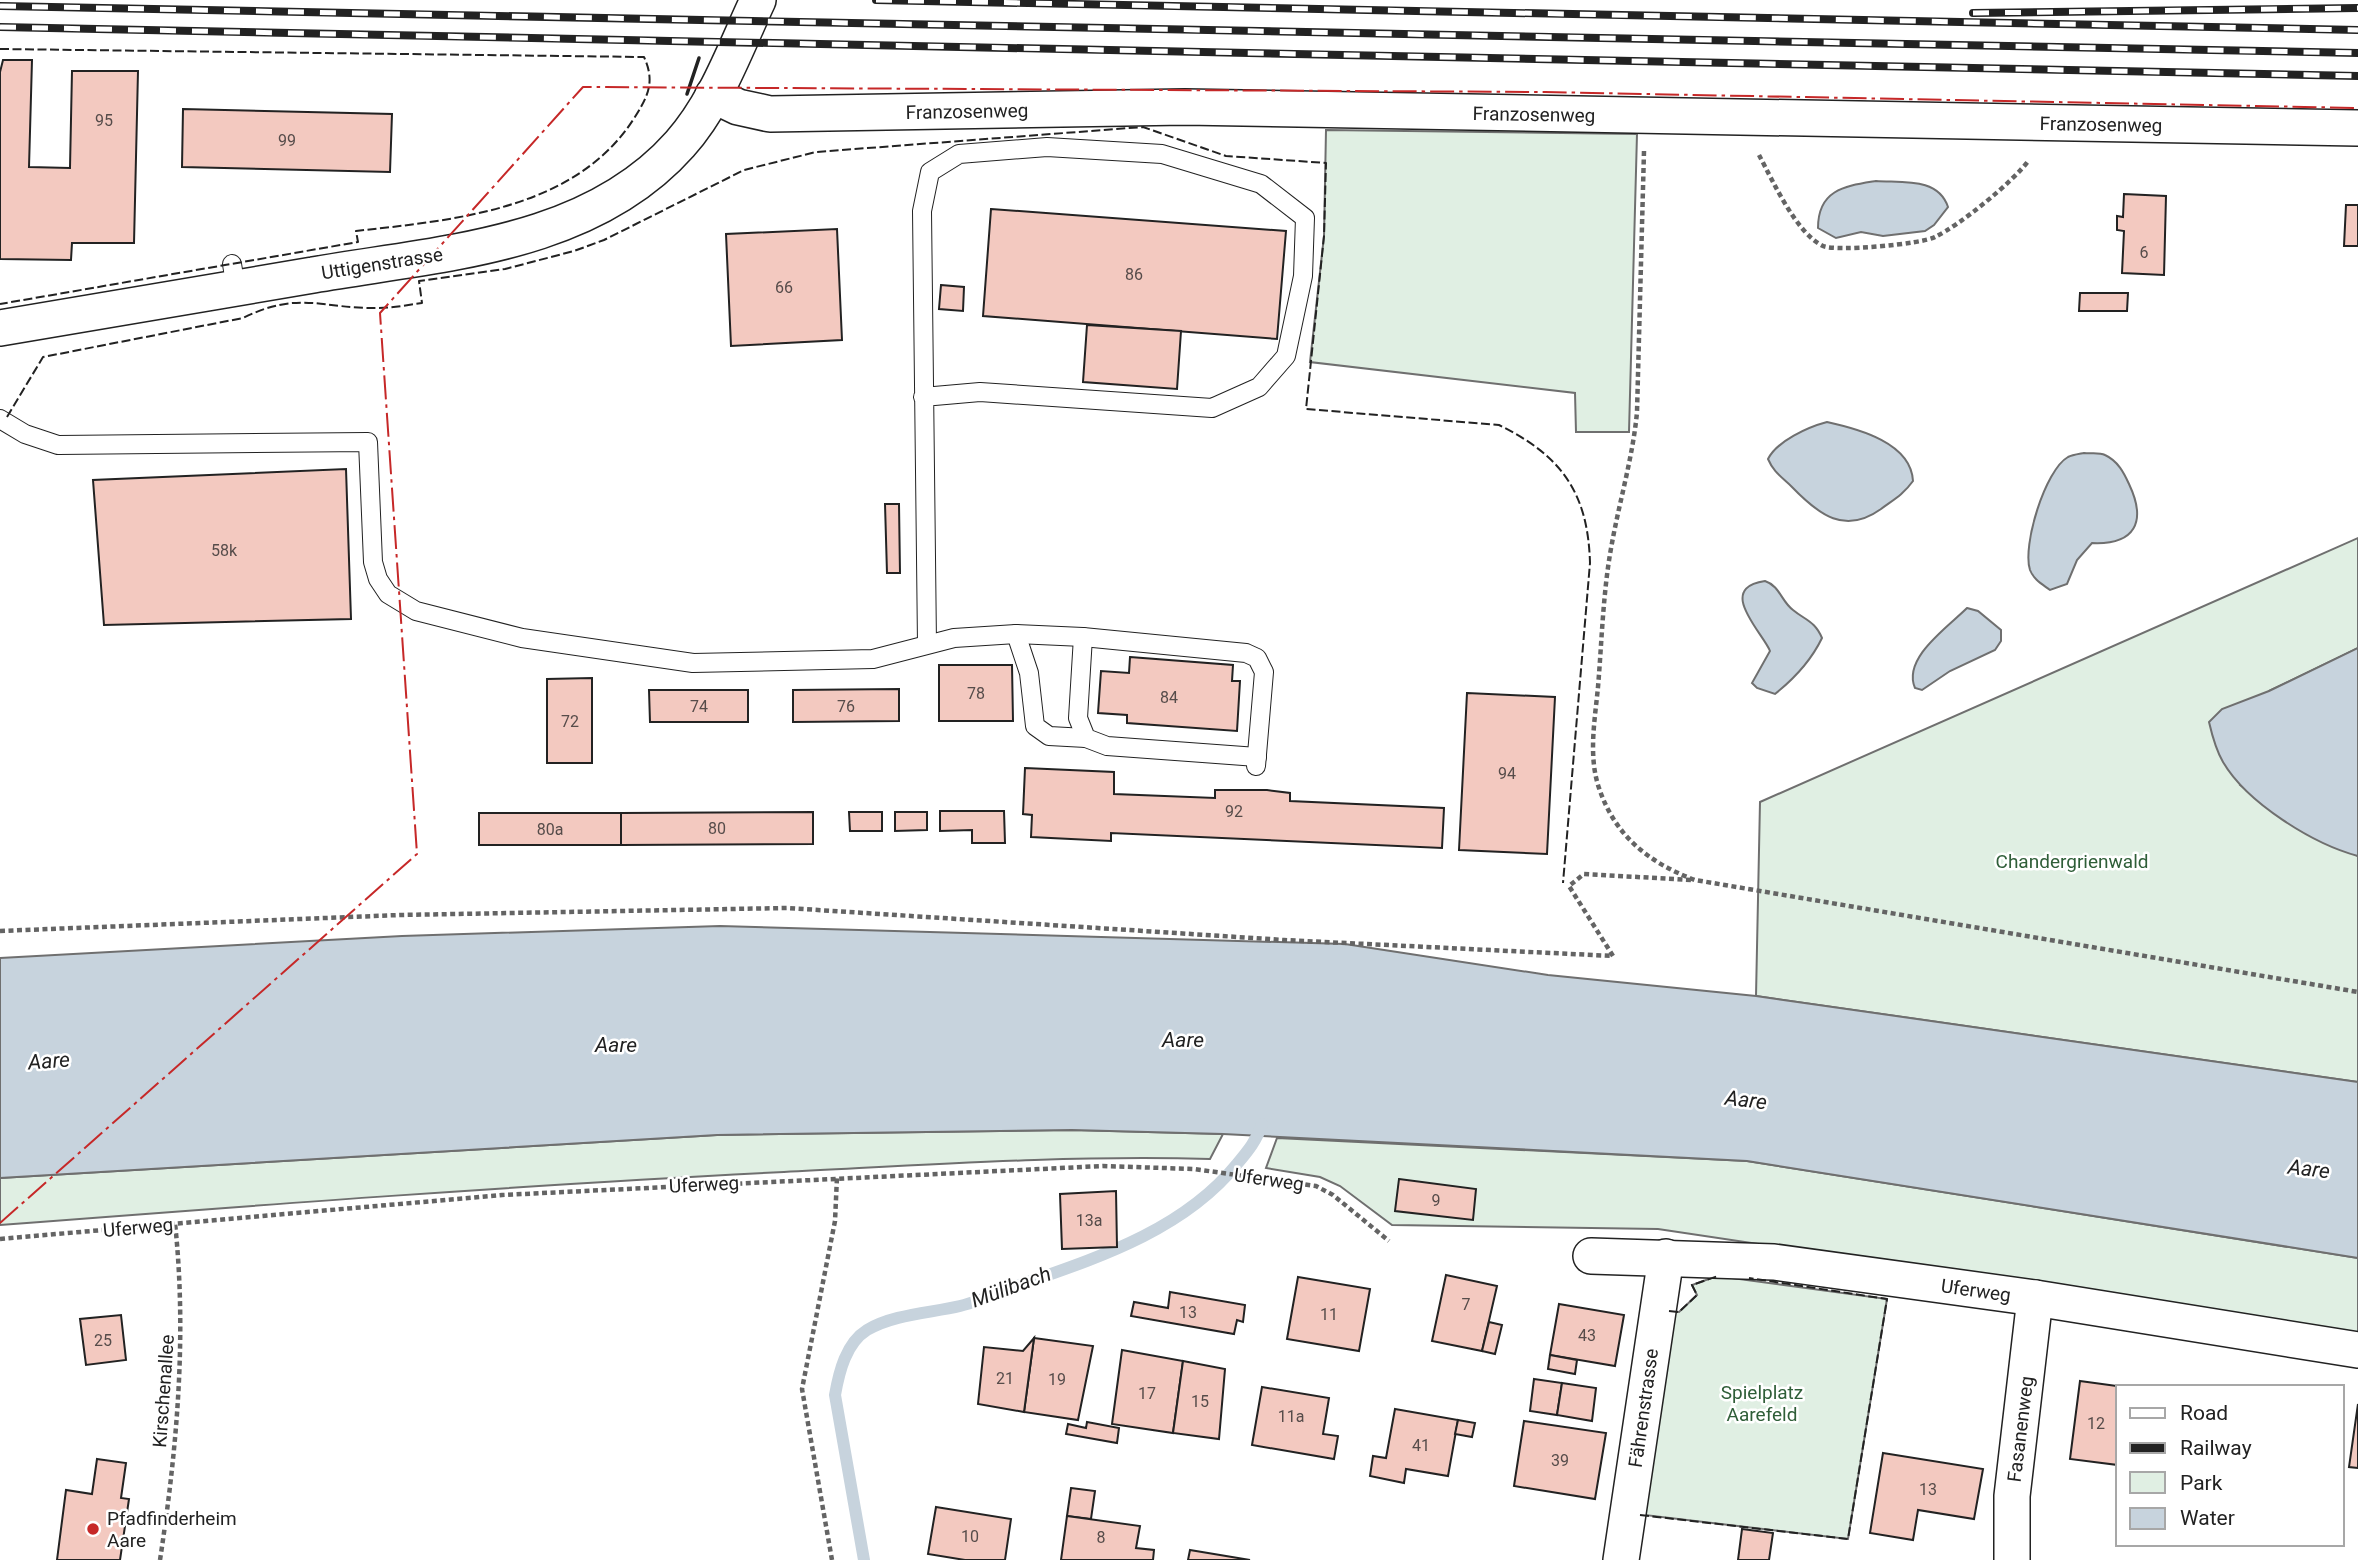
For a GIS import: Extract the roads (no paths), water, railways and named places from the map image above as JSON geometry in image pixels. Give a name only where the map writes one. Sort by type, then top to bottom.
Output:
[{"type":"street","name":"Uttigenstrasse","points":[[0,328],[234,276],[446,253],[561,224],[592,211],[658,165],[680,145],[713,94],[758,0]]},
{"type":"street","name":"Franzosenweg","points":[[713,94],[737,107],[770,114],[1185,107],[2358,128]]},
{"type":"street","name":"Uferweg","points":[[1591,1256],[1774,1262],[2035,1298],[2358,1350]]},
{"type":"street","name":"Fährenstrasse","points":[[1620,1560],[1666,1257]]},
{"type":"street","name":"Fasanenweg","points":[[2012,1560],[2012,1496],[2035,1298]]},
{"type":"lane","points":[[923,397],[980,392],[1212,408],[1259,387],[1286,356],[1303,276],[1305,218],[1261,184],[1162,154],[1047,147],[959,154],[930,172],[922,211],[923,397],[927,644]]},
{"type":"lane","points":[[0,419],[39,440],[85,446],[368,442],[373,562],[378,579],[388,594],[416,611],[522,638],[693,663],[873,659],[954,638],[1016,634],[1229,650],[1257,658],[1264,672],[1256,762],[1107,746],[1086,738],[1049,736],[1035,726],[1029,673],[1016,634]]},
{"type":"lane","points":[[1083,637],[1078,718],[1086,738]]},
{"type":"water","points":[[1876,181],[1928,186],[1943,197],[1948,207],[1934,225],[1925,231],[1883,236],[1861,232],[1836,238],[1818,228],[1819,215],[1828,197],[1844,188]]},
{"type":"water","points":[[1827,422],[1868,434],[1893,447],[1910,468],[1913,481],[1898,497],[1881,509],[1856,520],[1833,518],[1812,506],[1778,475],[1768,459],[1778,446],[1802,431]]},
{"type":"water","points":[[2084,453],[2105,455],[2120,468],[2134,498],[2137,520],[2127,535],[2118,540],[2092,543],[2077,560],[2067,584],[2050,590],[2036,579],[2030,570],[2028,559],[2032,527],[2044,492],[2059,465],[2068,457]]},
{"type":"water","points":[[1765,581],[1774,586],[1789,606],[1813,624],[1822,638],[1802,669],[1775,694],[1757,688],[1752,683],[1770,651],[1746,612],[1743,601],[1744,592],[1751,585]]},
{"type":"water","points":[[1967,608],[1978,611],[2001,630],[2001,641],[1995,650],[1950,671],[1922,690],[1915,688],[1915,666],[1921,655]]},
{"type":"water","points":[[2358,648],[2358,856],[2321,842],[2264,807],[2223,762],[2209,722],[2222,709],[2269,691]]},
{"type":"water","name":"Aare","points":[[720,926],[1345,944],[1548,975],[1756,996],[2358,1082],[2358,1258],[1747,1161],[1223,1134],[1072,1130],[717,1135],[0,1178],[0,958],[402,936]]},
{"type":"waterway","name":"Mülibach","points":[[864,1560],[835,1395],[845,1359],[854,1342],[867,1330],[889,1320],[987,1298],[1088,1261],[1143,1236],[1169,1222],[1217,1186],[1248,1150],[1262,1124]]},
{"type":"railway","points":[[876,0],[2358,30]]},
{"type":"railway","points":[[0,6],[2358,53]]},
{"type":"railway","points":[[1973,13],[2358,8]]},
{"type":"railway","points":[[0,27],[2358,76]]},
{"type":"place","name":"Pfadfinderheim Aare","points":[[93,1529]]},
{"type":"park label","name":"Chandergrienwald","points":[[2072,861]]},
{"type":"park label","name":"Spielplatz Aarefeld","points":[[1762,1403]]}]
